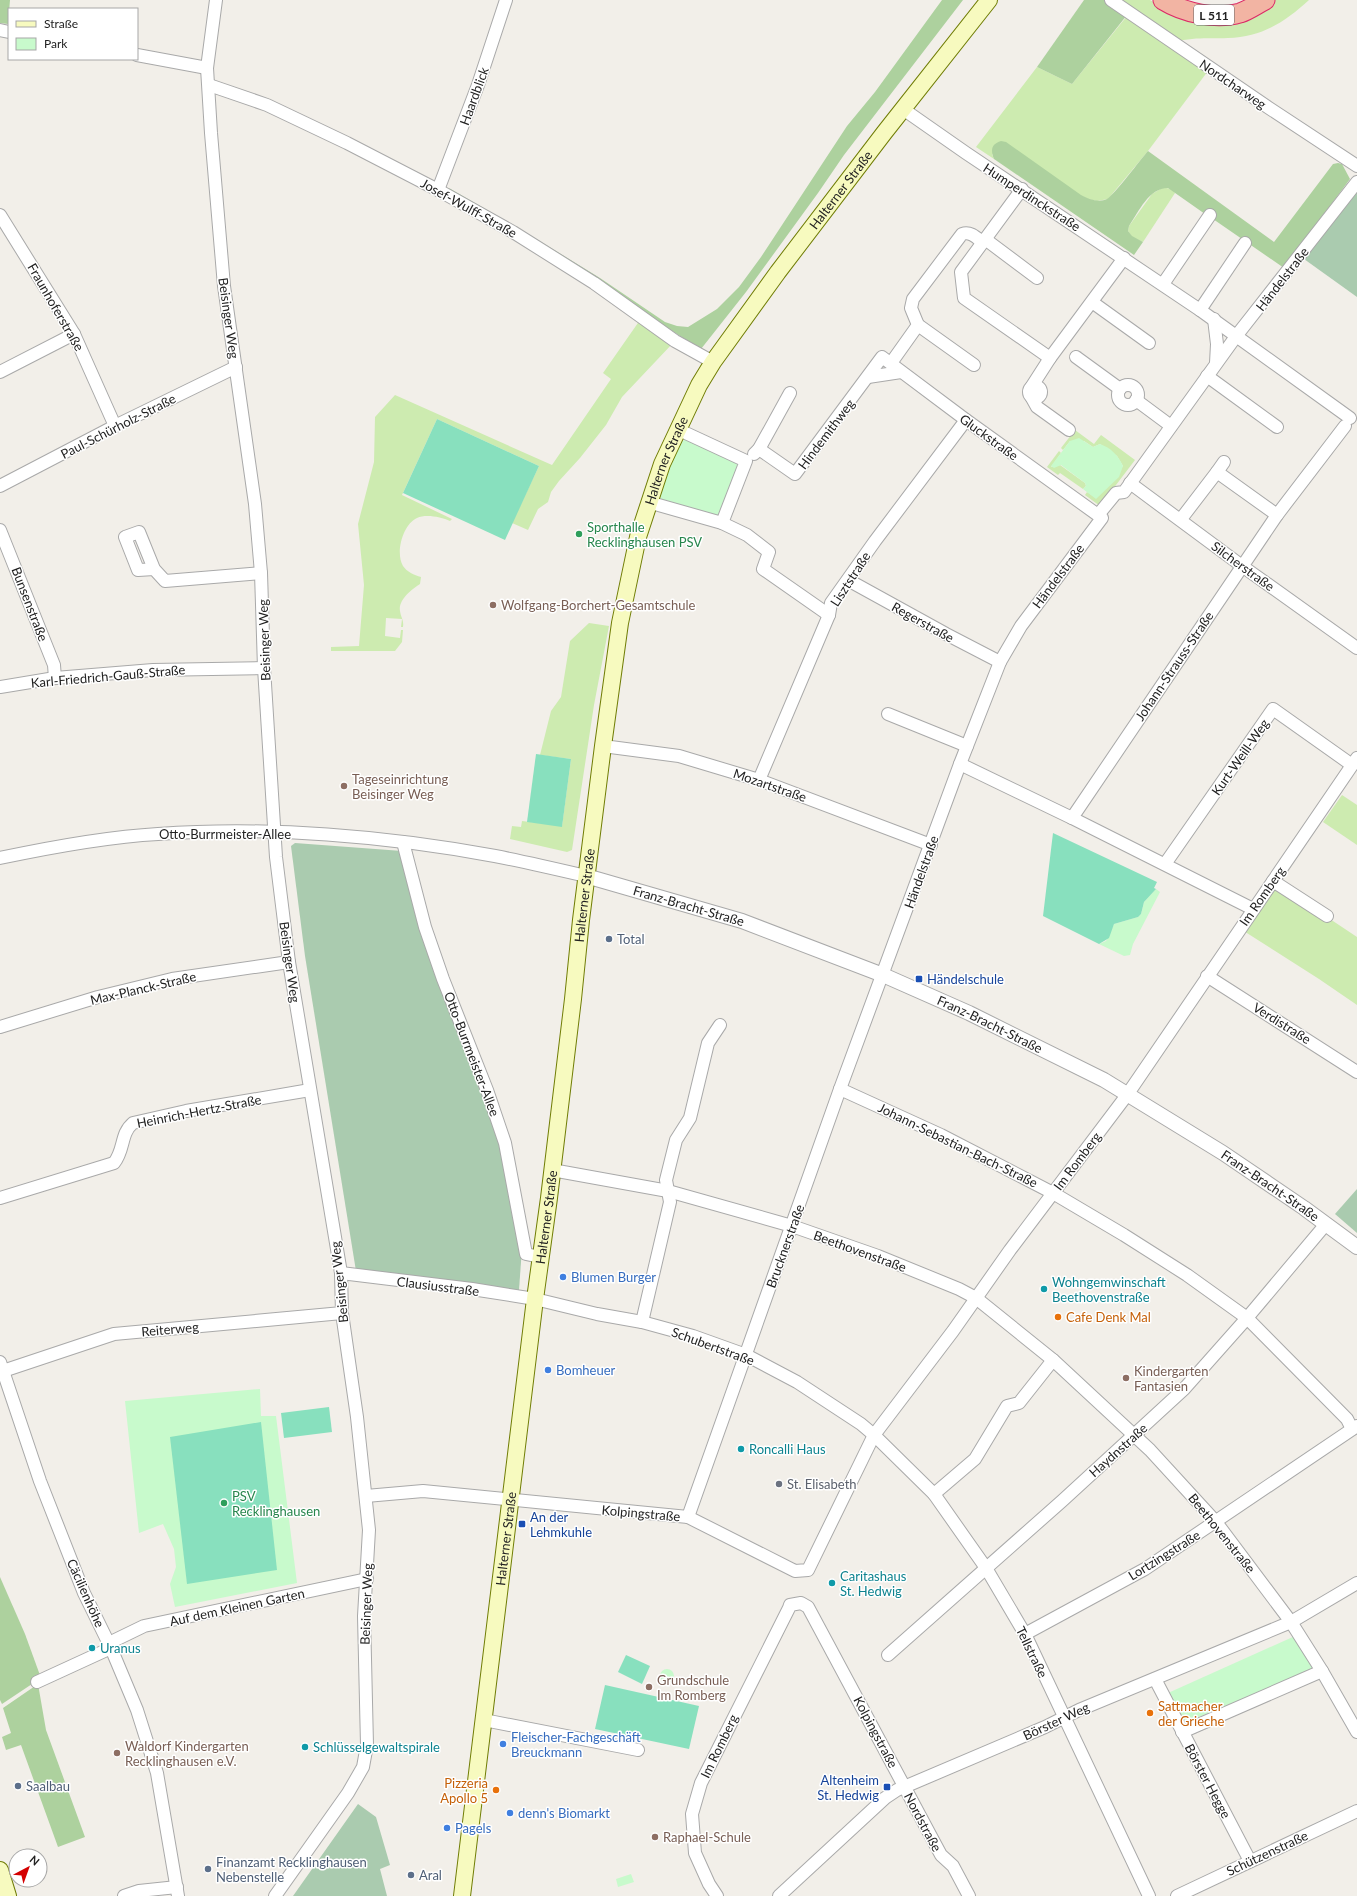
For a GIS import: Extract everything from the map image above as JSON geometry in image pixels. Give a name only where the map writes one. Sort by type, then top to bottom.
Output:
[{"type":"highway","name":"L 511","points":[[1163,0],[1182,9],[1200,14],[1228,15],[1241,13],[1265,0]]},
{"type":"highway","name":"L 511","points":[[1187,0],[1205,4],[1220,4],[1237,0]]},
{"type":"main road","name":"Halterner Straße","points":[[462,1896],[603,746],[621,616],[628,580],[648,502],[662,464],[677,430],[699,385],[713,362],[778,272],[988,0]]},
{"type":"main road","points":[[0,1870],[8,1896]]},
{"type":"street","name":"Beisinger Weg","points":[[216,0],[207,68],[224,286],[255,504],[261,573],[264,668],[274,833],[289,962],[341,1274],[342,1313],[357,1417],[369,1530],[364,1616],[367,1745],[363,1767],[348,1793],[275,1896]]},
{"type":"street","name":"Haardblick","points":[[438,190],[478,86],[506,0]]},
{"type":"street","name":"Nordcharweg","points":[[1111,0],[1357,166]]},
{"type":"street","points":[[138,55],[207,68]]},
{"type":"street","name":"Josef-Wulff-Straße","points":[[209,84],[267,105],[347,143],[438,190],[519,236],[594,283],[675,341],[713,362]]},
{"type":"street","name":"Humperdinckstraße","points":[[903,109],[1237,335],[1351,423]]},
{"type":"street","name":"Händelstraße","points":[[883,975],[960,764],[1000,662],[1021,626],[1102,518],[1098,515],[1116,493],[1124,492],[1237,335],[1357,182]]},
{"type":"street","points":[[1022,189],[961,272],[964,298],[1050,358]]},
{"type":"street","name":"Fraunhoferstraße","points":[[0,215],[74,334],[115,426]]},
{"type":"street","points":[[1163,284],[1210,215]]},
{"type":"street","points":[[974,365],[918,325],[911,308],[913,299],[962,234],[966,233],[971,233],[984,240],[1037,278]]},
{"type":"street","points":[[1200,310],[1245,243]]},
{"type":"street","points":[[1069,430],[1036,407],[1032,392],[1050,358],[1124,258]]},
{"type":"street","points":[[943,260],[961,272]]},
{"type":"street","points":[[1092,302],[1149,343]]},
{"type":"street","points":[[1214,319],[1217,344],[1216,363]]},
{"type":"street","name":"Hindemithweg","points":[[759,449],[795,474],[868,377],[918,325]]},
{"type":"street","points":[[0,372],[74,334]]},
{"type":"street","points":[[1076,357],[1120,389],[1118,396],[1122,403],[1130,404],[1136,400],[1171,426]]},
{"type":"street","name":"Gluckstraße","points":[[886,360],[966,420],[1098,515]]},
{"type":"street","name":"Paul-Schürholz-Straße","points":[[0,486],[115,426],[236,367]]},
{"type":"street","points":[[868,377],[901,372]]},
{"type":"street","points":[[1207,376],[1277,427]]},
{"type":"street","points":[[722,523],[746,461],[759,449],[790,393]]},
{"type":"street","name":"Lisztstraße","points":[[760,780],[830,615],[831,603],[966,420]]},
{"type":"street","name":"Johann-Strauss-Straße","points":[[1072,818],[1277,515],[1351,423]]},
{"type":"street","points":[[677,430],[746,461]]},
{"type":"street","points":[[1181,519],[1224,462]]},
{"type":"street","points":[[1217,472],[1277,515]]},
{"type":"street","name":"Silcherstraße","points":[[1130,483],[1181,519],[1242,566],[1357,648]]},
{"type":"street","points":[[648,502],[722,523],[747,535],[769,552],[763,569],[830,615]]},
{"type":"street","name":"Bunsenstraße","points":[[0,530],[54,665],[55,678]]},
{"type":"street","points":[[154,569],[165,581],[261,573]]},
{"type":"street","name":"Regerstraße","points":[[848,580],[1000,662]]},
{"type":"street","name":"Karl-Friedrich-Gauß-Straße","points":[[0,687],[55,678],[152,670],[264,668]]},
{"type":"street","name":"Kurt-Weill-Weg","points":[[1165,864],[1273,709],[1355,761]]},
{"type":"street","points":[[888,714],[967,746]]},
{"type":"street","name":"Mozartstraße","points":[[603,746],[679,756],[760,780],[931,846]]},
{"type":"street","name":"Im Romberg","points":[[808,1570],[874,1435],[953,1331],[1053,1193],[1127,1095],[1355,761]]},
{"type":"street","points":[[960,764],[1165,864],[1253,909]]},
{"type":"street","name":"Otto-Burrmeister-Allee","points":[[0,858],[88,843],[157,834],[207,832],[274,833],[403,842],[495,856],[586,876]]},
{"type":"street","name":"Otto-Burrmeister-Allee","points":[[403,842],[433,949],[461,1026],[487,1090],[505,1143],[526,1254],[540,1257]]},
{"type":"street","name":"Franz-Bracht-Straße","points":[[586,876],[742,921],[883,975],[969,1013],[1104,1080],[1223,1153],[1326,1224],[1357,1248]]},
{"type":"street","points":[[1273,881],[1327,916]]},
{"type":"street","name":"Max-Planck-Straße","points":[[0,1028],[98,997],[172,979],[289,962]]},
{"type":"street","name":"Brucknerstraße","points":[[688,1517],[840,1089],[883,975]]},
{"type":"street","name":"Verdistraße","points":[[1207,976],[1357,1072]]},
{"type":"street","points":[[642,1322],[670,1202],[666,1180],[676,1140],[690,1118],[708,1043],[720,1026]]},
{"type":"street","name":"Johann-Sebastian-Bach-Straße","points":[[840,1089],[941,1135],[1053,1193],[1130,1239],[1248,1318],[1355,1427]]},
{"type":"street","name":"Heinrich-Hertz-Straße","points":[[0,1198],[114,1163],[120,1155],[126,1128],[133,1123],[186,1111],[310,1090]]},
{"type":"street","name":"Beethovenstraße","points":[[552,1170],[668,1191],[792,1226],[878,1256],[959,1289],[976,1298],[1053,1360],[1150,1450],[1216,1522],[1291,1622],[1322,1671],[1357,1732]]},
{"type":"street","name":"Haydnstraße","points":[[888,1655],[1134,1436],[1184,1389],[1248,1318],[1326,1224]]},
{"type":"street","name":"Clausiusstraße","points":[[341,1274],[472,1289],[535,1299]]},
{"type":"street","name":"Schubertstraße","points":[[535,1299],[642,1322],[693,1336],[746,1355],[798,1382],[874,1435]]},
{"type":"street","name":"Reiterweg","points":[[2,1366],[114,1334],[342,1313]]},
{"type":"street","points":[[934,1494],[975,1459],[1007,1406],[1019,1403],[1053,1360]]},
{"type":"street","name":"Cäcilienhöhe","points":[[2,1366],[40,1481],[84,1593],[110,1646],[137,1710],[157,1773],[178,1892]]},
{"type":"street","name":"Lortzingstraße","points":[[1024,1634],[1145,1569],[1355,1427]]},
{"type":"street","name":"Tellstraße","points":[[874,1435],[934,1494],[986,1568],[1024,1634],[1149,1896]]},
{"type":"street","points":[[366,1496],[423,1491],[510,1501]]},
{"type":"street","name":"Kolpingstraße","points":[[510,1501],[688,1517],[795,1571],[808,1570]]},
{"type":"street","name":"Auf dem Kleinen Garten","points":[[37,1682],[110,1646],[144,1626],[367,1579]]},
{"type":"street","name":"Börster Weg","points":[[779,1896],[885,1798],[905,1786],[1038,1730],[1063,1717],[1291,1622],[1357,1583]]},
{"type":"street","name":"Kolpingstraße","points":[[794,1604],[801,1603],[808,1607],[905,1786]]},
{"type":"street","name":"Im Romberg","points":[[717,1896],[709,1884],[695,1853],[692,1814],[701,1783],[790,1605],[794,1604]]},
{"type":"street","points":[[1182,1732],[1322,1671]]},
{"type":"street","name":"Börster Hegge","points":[[1155,1679],[1250,1861]]},
{"type":"street","points":[[484,1720],[638,1750]]},
{"type":"street","name":"Nordstraße","points":[[905,1786],[941,1856],[953,1866],[970,1896]]},
{"type":"street","name":"Schützenstraße","points":[[1177,1896],[1357,1811]]},
{"type":"street","points":[[124,1896],[139,1891],[178,1892]]},
{"type":"green space","points":[[0,0],[10,0],[9,8],[8,8],[8,24],[0,23]]},
{"type":"green space","points":[[942,0],[963,0],[844,155],[746,292],[701,349],[451,193],[449,188],[600,278],[665,322],[677,326],[688,327],[717,309],[739,287],[761,257],[847,126],[875,92]]},
{"type":"green space","points":[[1084,0],[1105,0],[1127,15],[1072,84],[1037,67]]},
{"type":"green space","points":[[1105,0],[1150,0],[1160,6],[1213,21],[1270,0],[1309,0],[1282,21],[1272,27],[1252,35],[1179,41],[1208,71],[1148,151],[1108,199],[1097,201],[1088,199],[992,154],[994,159],[976,147],[1037,67],[1072,84],[1127,16]]},
{"type":"green space","points":[[1001,141],[1006,142],[1081,195],[1097,201],[1107,199],[1148,151],[1274,242],[1333,164],[1342,164],[1350,179],[1284,268],[1213,219],[1216,214],[1209,209],[1205,214],[1168,188],[1161,189],[1150,196],[1145,201],[1129,226],[1128,231],[1132,236],[1143,242],[1134,255],[994,159],[992,152],[993,147]]},
{"type":"green space","points":[[1162,188],[1173,190],[1175,193],[1143,242],[1132,237],[1128,231],[1129,226],[1152,194]]},
{"type":"green space","points":[[1357,191],[1357,297],[1304,259]]},
{"type":"green space","points":[[640,320],[673,343],[622,397],[606,425],[580,458],[559,481],[551,492],[548,502],[538,509],[528,530],[512,523],[539,466],[437,419],[402,495],[452,519],[450,521],[434,516],[417,518],[412,521],[404,532],[400,547],[403,566],[413,574],[421,577],[420,584],[403,599],[401,603],[400,611],[403,621],[403,627],[401,627],[402,619],[386,618],[385,636],[400,638],[401,630],[403,630],[402,642],[395,651],[331,651],[331,647],[359,646],[364,585],[358,524],[374,462],[375,417],[395,395],[552,465],[611,379],[603,373]]},
{"type":"green space","points":[[437,419],[539,466],[505,540],[403,493]]},
{"type":"green space","points":[[1075,430],[1094,444],[1101,435],[1135,460],[1100,506],[1085,495],[1087,492],[1096,498],[1123,466],[1117,456],[1100,444],[1093,447],[1084,441],[1070,441],[1063,450],[1061,448]]},
{"type":"green space","points":[[690,438],[738,464],[719,517],[665,504],[658,491],[679,442]]},
{"type":"green space","points":[[1079,438],[1093,447],[1100,444],[1108,448],[1119,458],[1123,466],[1119,477],[1096,499],[1083,489],[1086,486],[1085,483],[1061,465],[1054,468],[1051,466],[1070,441]]},
{"type":"green space","points":[[1059,451],[1061,453],[1051,467],[1060,465],[1085,483],[1086,486],[1083,489],[1060,473],[1058,475],[1047,467]]},
{"type":"green space","points":[[589,623],[609,626],[594,705],[572,850],[567,852],[510,839],[512,826],[521,827],[522,821],[562,826],[571,759],[540,755],[551,711],[561,697],[570,641]]},
{"type":"green space","points":[[536,754],[571,759],[562,827],[527,822]]},
{"type":"green space","points":[[1342,795],[1357,805],[1357,845],[1323,822]]},
{"type":"green space","points":[[1053,833],[1157,882],[1154,888],[1156,889],[1144,902],[1141,914],[1138,917],[1114,924],[1109,938],[1099,944],[1043,916]]},
{"type":"green space","points":[[295,843],[402,851],[500,1139],[522,1248],[519,1290],[356,1271],[305,956],[291,846]]},
{"type":"green space","points":[[1273,881],[1357,937],[1357,1005],[1239,928]]},
{"type":"green space","points":[[1156,889],[1160,892],[1133,944],[1130,955],[1124,956],[1099,944],[1106,941],[1114,924],[1138,917],[1141,914],[1144,902]]},
{"type":"green space","points":[[1357,1189],[1357,1233],[1335,1214]]},
{"type":"green space","points":[[260,1389],[261,1416],[276,1416],[297,1583],[175,1607],[170,1584],[176,1567],[174,1549],[163,1524],[139,1533],[125,1401]]},
{"type":"green space","points":[[329,1407],[332,1432],[284,1438],[281,1413]]},
{"type":"green space","name":"PSV Recklinghausen","points":[[261,1422],[277,1570],[187,1584],[170,1437]]},
{"type":"green space","points":[[0,1577],[25,1634],[41,1678],[2,1704],[0,1700]]},
{"type":"green space","points":[[1295,1636],[1316,1669],[1184,1723],[1168,1693]]},
{"type":"green space","points":[[626,1655],[650,1666],[642,1684],[618,1672]]},
{"type":"green space","points":[[667,1669],[672,1671],[674,1676],[672,1681],[667,1683],[662,1681],[660,1676],[662,1671]]},
{"type":"green space","points":[[38,1684],[46,1730],[85,1837],[58,1847],[21,1745],[6,1750],[2,1737],[11,1733],[3,1708]]},
{"type":"green space","points":[[605,1685],[699,1706],[689,1749],[595,1729]]},
{"type":"green space","points":[[358,1804],[376,1817],[390,1865],[380,1869],[387,1896],[293,1896]]},
{"type":"green space","points":[[631,1874],[634,1882],[618,1887],[616,1879]]},
{"type":"place","name":"Sporthalle Recklinghausen PSV","points":[[579,534]]},
{"type":"place","name":"Wolfgang-Borchert-Gesamtschule","points":[[493,605]]},
{"type":"place","name":"Tageseinrichtung Beisinger Weg","points":[[344,786]]},
{"type":"place","name":"Total","points":[[609,939]]},
{"type":"place","name":"Händelschule","points":[[919,979]]},
{"type":"place","name":"Blumen Burger","points":[[563,1277]]},
{"type":"place","name":"Wohngemwinschaft Beethovenstraße","points":[[1044,1289]]},
{"type":"place","name":"Cafe Denk Mal","points":[[1058,1317]]},
{"type":"place","name":"Bomheuer","points":[[548,1370]]},
{"type":"place","name":"Kindergarten Fantasien","points":[[1126,1378]]},
{"type":"place","name":"Roncalli Haus","points":[[741,1449]]},
{"type":"place","name":"St. Elisabeth","points":[[779,1484]]},
{"type":"place","name":"PSV Recklinghausen","points":[[224,1503]]},
{"type":"place","name":"An der Lehmkuhle","points":[[522,1524]]},
{"type":"place","name":"Caritashaus St. Hedwig","points":[[832,1583]]},
{"type":"place","name":"Uranus","points":[[92,1648]]},
{"type":"place","name":"Grundschule Im Romberg","points":[[649,1687]]},
{"type":"place","name":"Sattmacher der Grieche","points":[[1150,1713]]},
{"type":"place","name":"Fleischer-Fachgeschäft Breuckmann","points":[[503,1744]]},
{"type":"place","name":"Schlüsselgewaltspirale","points":[[305,1747]]},
{"type":"place","name":"Waldorf Kindergarten Recklinghausen e.V.","points":[[117,1753]]},
{"type":"place","name":"Saalbau","points":[[18,1786]]},
{"type":"place","name":"Altenheim St. Hedwig","points":[[887,1787]]},
{"type":"place","name":"Pizzeria Apollo 5","points":[[496,1790]]},
{"type":"place","name":"denn's Biomarkt","points":[[510,1813]]},
{"type":"place","name":"Pagels","points":[[447,1828]]},
{"type":"place","name":"Raphael-Schule","points":[[655,1837]]},
{"type":"place","name":"Finanzamt Recklinghausen Nebenstelle","points":[[208,1869]]},
{"type":"place","name":"Aral","points":[[411,1875]]}]
